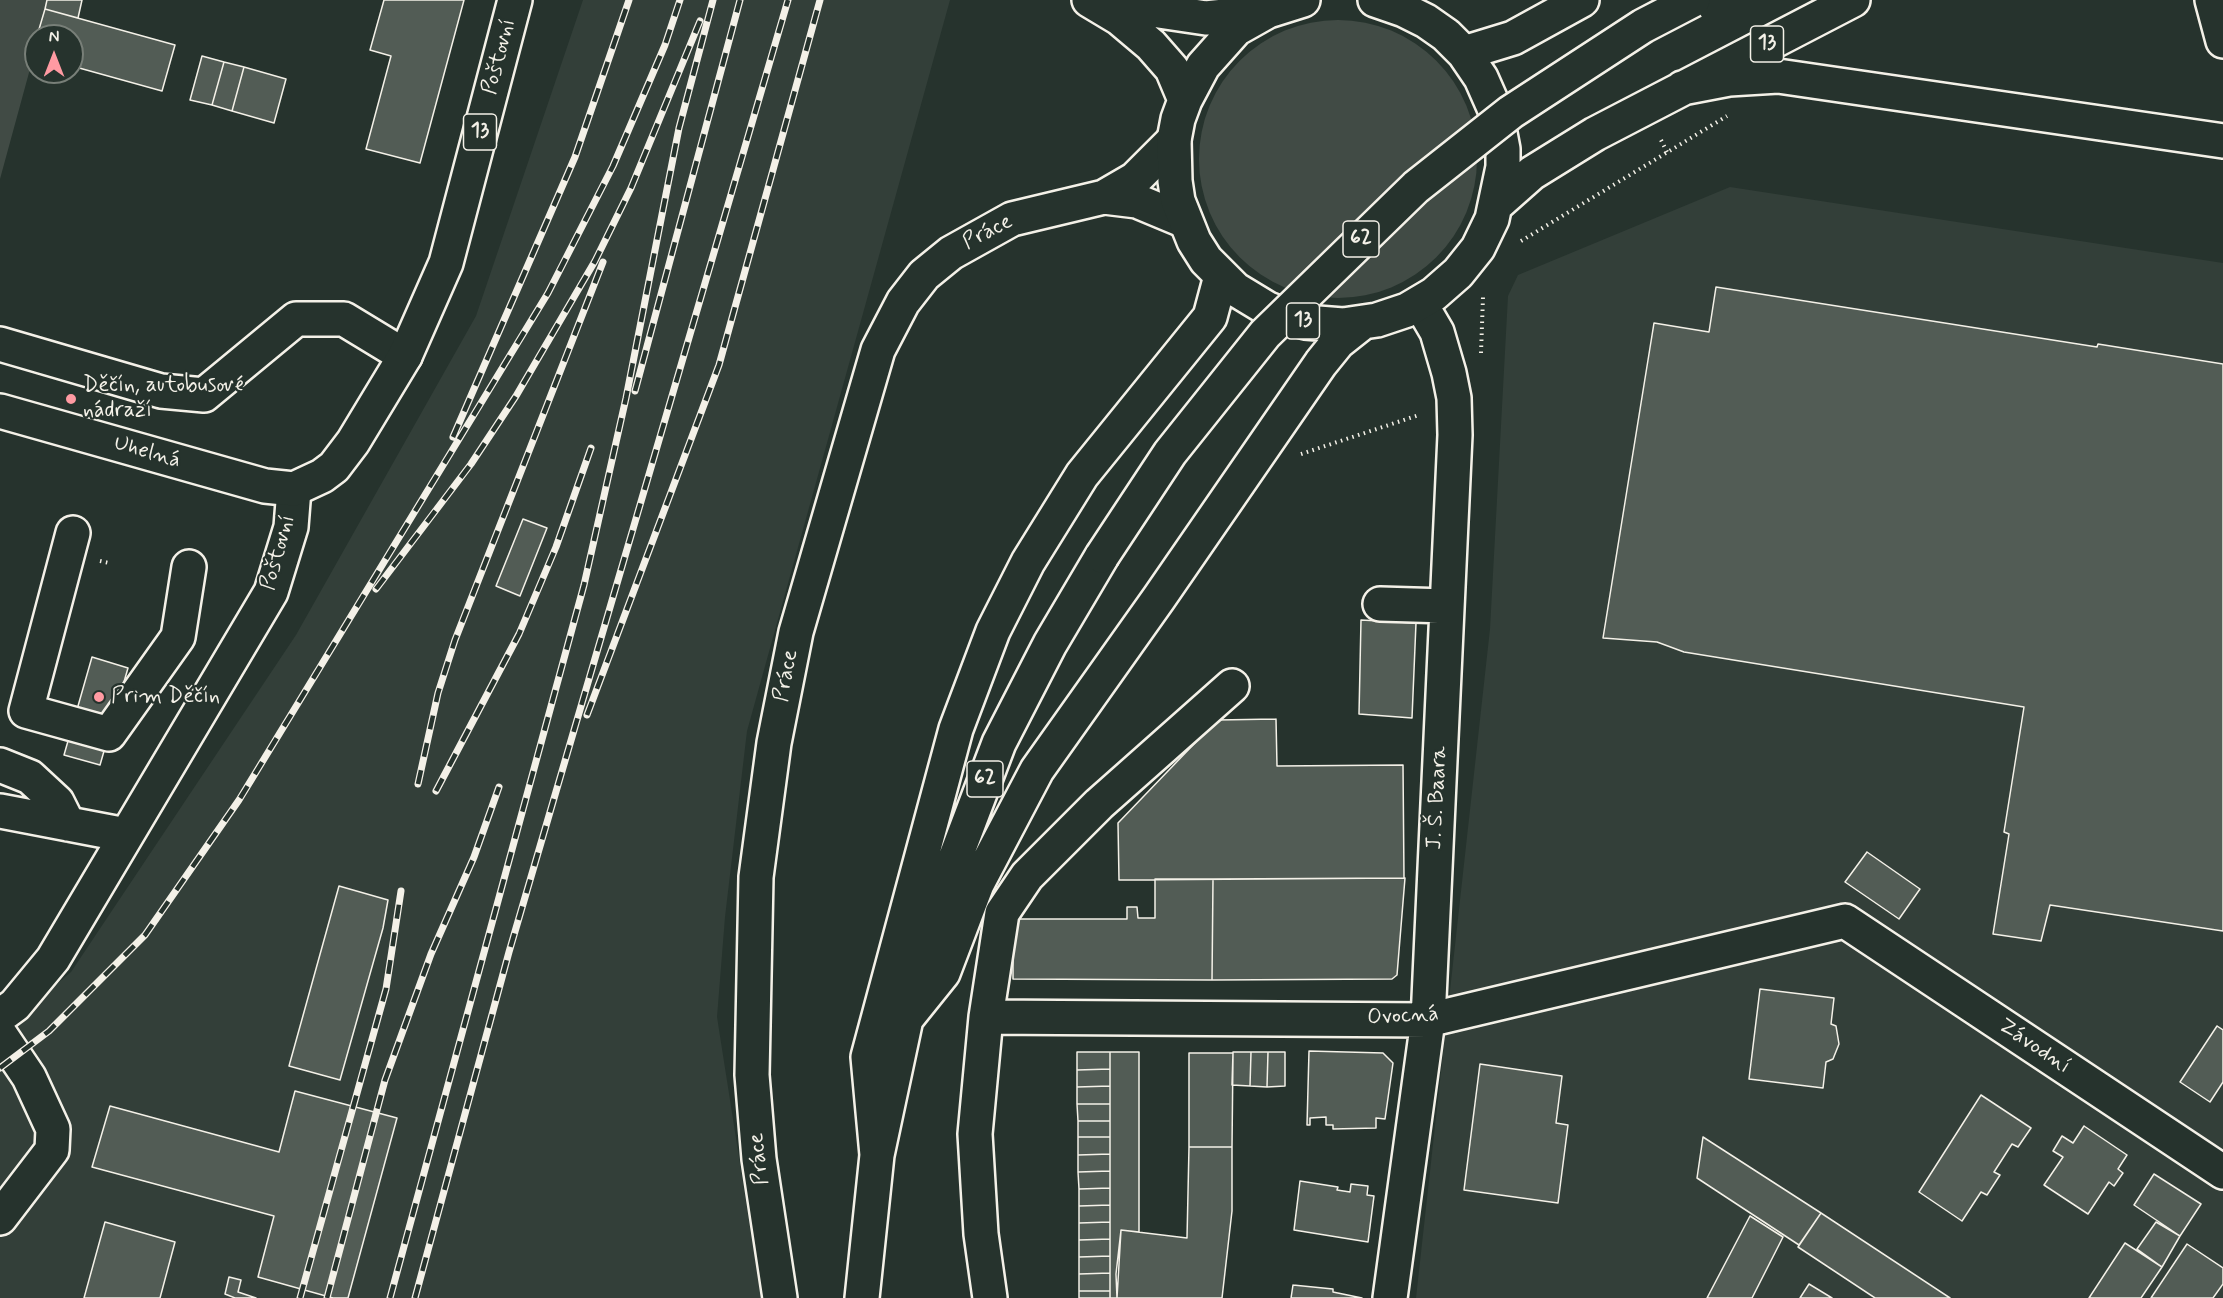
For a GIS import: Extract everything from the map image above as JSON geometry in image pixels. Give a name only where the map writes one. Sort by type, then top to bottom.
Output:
[{"type":"main road","name":"Poštovní","points":[[0,1016],[15,1005],[53,959],[271,592],[291,527],[294,489],[322,477],[334,466],[353,442],[405,356],[446,263],[515,0]]},
{"type":"main road","points":[[1089,0],[1119,18],[1151,45],[1172,69],[1185,100]]},
{"type":"main road","name":"13","points":[[1116,0],[1152,10],[1206,18],[1268,11],[1303,0]]},
{"type":"main road","name":"13","points":[[1268,11],[1236,29],[1215,50],[1203,66],[1185,100],[1174,140],[1174,181],[1185,221],[1194,241],[1221,276],[1251,300],[1286,316],[1324,324],[1362,323],[1392,316],[1420,303],[1447,284],[1469,261],[1486,234],[1497,204],[1503,167],[1500,130],[1490,94],[1464,53],[1446,35],[1426,21],[1379,0]]},
{"type":"main road","points":[[1464,53],[1513,38],[1582,0]]},
{"type":"main road","name":"62","points":[[862,1298],[877,1155],[906,1019],[947,880],[999,743],[1050,644],[1102,556],[1170,453],[1265,334],[1416,187],[1511,112],[1643,26],[1693,0]]},
{"type":"main road","name":"13","points":[[1497,204],[1541,168],[1595,134],[1853,0]]},
{"type":"main road","points":[[2212,0],[2223,41]]},
{"type":"main road","points":[[1682,88],[1729,78],[1778,76],[2223,141]]},
{"type":"main road","name":"Práce","points":[[780,1298],[760,1170],[752,1075],[756,877],[774,743],[796,632],[878,350],[903,302],[924,275],[951,253],[1012,219],[1104,197],[1135,179],[1174,140]]},
{"type":"main road","name":"Práce","points":[[1104,197],[1137,201],[1185,221]]},
{"type":"main road","points":[[877,1155],[868,1057],[956,729],[993,631],[1028,562],[1082,475],[1210,317],[1221,276]]},
{"type":"main road","name":"J. Š. Baara","points":[[1390,1298],[1428,1020],[1455,435],[1454,398],[1437,332],[1420,303]]},
{"type":"main road","points":[[0,344],[161,391],[204,395],[296,319],[344,319],[405,356]]},
{"type":"main road","points":[[906,1019],[943,973],[977,884],[1037,770],[1321,363],[1338,342],[1362,323]]},
{"type":"main road","name":"Uhelná","points":[[0,411],[265,486],[294,489]]},
{"type":"main road","points":[[74,533],[26,711],[109,734],[178,637],[189,567]]},
{"type":"main road","points":[[1380,604],[1447,606]]},
{"type":"main road","points":[[990,1298],[981,1234],[975,1134],[986,1017],[1002,913],[1027,876],[1099,804],[1232,686]]},
{"type":"main road","points":[[0,765],[30,777],[57,802],[68,824]]},
{"type":"main road","points":[[0,811],[126,835]]},
{"type":"main road","name":"Ovocná","points":[[986,1017],[1428,1020],[1845,921]]},
{"type":"main road","name":"Závodní","points":[[1845,921],[2223,1172]]},
{"type":"main road","points":[[0,1034],[29,1077],[53,1129],[52,1150],[0,1218]]},
{"type":"path","points":[[1517,243],[1737,110]]},
{"type":"path","points":[[1480,362],[1484,291]]},
{"type":"shaded area","points":[[0,0],[49,0],[42,24],[24,24],[24,84],[26,84],[0,179]]},
{"type":"shaded area","points":[[583,0],[950,0],[747,731],[725,917],[717,1017],[761,1298],[0,1298],[0,1032],[71,972],[296,635],[476,316]]},
{"type":"shaded area","points":[[1352,20],[1391,30],[1404,36],[1437,60],[1454,82],[1467,106],[1475,132],[1477,159],[1475,186],[1467,212],[1454,236],[1437,258],[1415,275],[1391,288],[1352,298],[1324,298],[1285,288],[1272,282],[1239,258],[1230,247],[1215,225],[1201,186],[1199,145],[1209,106],[1215,93],[1239,60],[1250,51],[1272,36],[1311,22]]},
{"type":"shaded area","points":[[1730,187],[2223,263],[2223,1298],[1416,1298],[1490,629],[1508,296],[1518,275]]},
{"type":"building","points":[[47,0],[82,0],[78,18],[45,9]]},
{"type":"building","points":[[384,0],[464,0],[420,163],[366,149],[391,56],[370,50]]},
{"type":"building","points":[[45,9],[175,45],[162,91],[84,69],[84,24],[41,24]]},
{"type":"building","points":[[202,56],[224,62],[212,105],[190,100]]},
{"type":"building","points":[[224,62],[244,67],[232,111],[212,105]]},
{"type":"building","points":[[244,67],[286,79],[274,123],[232,111]]},
{"type":"building","points":[[1716,287],[2097,347],[2098,344],[2223,364],[2223,931],[2050,905],[2041,941],[1993,934],[2009,834],[2004,832],[2024,707],[1684,652],[1657,642],[1603,638],[1654,323],[1709,332]]},
{"type":"building","points":[[523,519],[547,528],[520,596],[496,586]]},
{"type":"building","points":[[1361,620],[1416,623],[1412,718],[1359,714]]},
{"type":"building","points":[[92,657],[128,668],[100,765],[64,755]]},
{"type":"building","points":[[1276,719],[1277,766],[1403,765],[1404,878],[1119,880],[1118,823],[1217,720]]},
{"type":"building","points":[[1867,852],[1920,889],[1899,919],[1845,882]]},
{"type":"building","points":[[1405,878],[1397,975],[1392,979],[1212,980],[1213,879]]},
{"type":"building","points":[[1155,879],[1213,879],[1212,980],[1013,979],[1013,919],[1127,919],[1127,907],[1137,907],[1138,918],[1155,918]]},
{"type":"building","points":[[339,886],[388,900],[383,928],[340,1080],[289,1066]]},
{"type":"building","points":[[1760,989],[1834,998],[1831,1024],[1836,1026],[1839,1044],[1833,1059],[1826,1062],[1823,1088],[1749,1079]]},
{"type":"building","points":[[2217,1026],[2223,1030],[2223,1082],[2210,1102],[2180,1082]]},
{"type":"building","points":[[1309,1051],[1383,1053],[1393,1063],[1385,1119],[1376,1118],[1376,1128],[1333,1129],[1333,1125],[1326,1125],[1326,1117],[1310,1118],[1310,1125],[1307,1125]]},
{"type":"building","points":[[1077,1052],[1110,1052],[1110,1069],[1077,1070]]},
{"type":"building","points":[[1110,1052],[1139,1052],[1139,1232],[1121,1230],[1117,1298],[1110,1298]]},
{"type":"building","points":[[1233,1052],[1251,1052],[1250,1086],[1232,1085]]},
{"type":"building","points":[[1251,1052],[1268,1052],[1267,1087],[1250,1086]]},
{"type":"building","points":[[1268,1052],[1285,1052],[1285,1086],[1267,1087]]},
{"type":"building","points":[[1189,1053],[1233,1053],[1232,1147],[1189,1147]]},
{"type":"building","points":[[1480,1064],[1562,1076],[1556,1123],[1568,1125],[1558,1203],[1464,1190]]},
{"type":"building","points":[[1110,1069],[1110,1086],[1077,1087],[1077,1070]]},
{"type":"building","points":[[1110,1086],[1110,1104],[1077,1104],[1077,1087]]},
{"type":"building","points":[[295,1091],[397,1118],[348,1298],[333,1298],[258,1277],[274,1216],[92,1167],[110,1106],[279,1152]]},
{"type":"building","points":[[1981,1095],[2031,1128],[2018,1147],[2012,1144],[1994,1172],[2000,1175],[1987,1195],[1981,1192],[1962,1221],[1919,1192]]},
{"type":"building","points":[[1077,1104],[1110,1104],[1110,1121],[1078,1121]]},
{"type":"building","points":[[1078,1121],[1110,1121],[1110,1137],[1078,1137]]},
{"type":"building","points":[[2084,1126],[2127,1155],[2118,1169],[2123,1173],[2114,1186],[2109,1182],[2088,1214],[2044,1185],[2063,1157],[2053,1151],[2062,1136],[2073,1143]]},
{"type":"building","points":[[1078,1137],[1110,1137],[1110,1154],[1078,1155]]},
{"type":"building","points":[[1703,1137],[1821,1213],[1799,1245],[1697,1178]]},
{"type":"building","points":[[1189,1147],[1232,1147],[1232,1211],[1222,1298],[1117,1298],[1116,1274],[1121,1230],[1187,1238]]},
{"type":"building","points":[[1110,1154],[1110,1171],[1078,1172],[1078,1155]]},
{"type":"building","points":[[1110,1171],[1110,1188],[1079,1189],[1078,1172]]},
{"type":"building","points":[[2154,1174],[2201,1204],[2180,1236],[2134,1205]]},
{"type":"building","points":[[1300,1181],[1338,1187],[1337,1190],[1350,1192],[1351,1184],[1368,1186],[1367,1195],[1374,1196],[1368,1242],[1294,1230]]},
{"type":"building","points":[[1110,1188],[1110,1205],[1079,1206],[1079,1189]]},
{"type":"building","points":[[1110,1205],[1110,1222],[1079,1223],[1079,1206]]},
{"type":"building","points":[[1821,1213],[1950,1298],[1875,1298],[1798,1247]]},
{"type":"building","points":[[1750,1216],[1783,1237],[1752,1298],[1707,1298]]},
{"type":"building","points":[[105,1222],[175,1242],[160,1298],[84,1298]]},
{"type":"building","points":[[1110,1222],[1110,1239],[1079,1240],[1079,1223]]},
{"type":"building","points":[[2156,1222],[2180,1236],[2162,1267],[2137,1249]]},
{"type":"building","points":[[1110,1239],[1110,1256],[1079,1257],[1079,1240]]},
{"type":"building","points":[[2125,1243],[2162,1267],[2141,1298],[2089,1298]]},
{"type":"building","points":[[2187,1244],[2223,1268],[2223,1284],[2213,1298],[2151,1298]]},
{"type":"building","points":[[1110,1256],[1110,1273],[1079,1274],[1079,1257]]},
{"type":"building","points":[[1110,1273],[1110,1291],[1079,1291],[1079,1274]]},
{"type":"building","points":[[229,1277],[241,1280],[238,1292],[256,1298],[235,1298],[225,1294]]},
{"type":"building","points":[[1809,1284],[1832,1298],[1800,1298]]},
{"type":"building","points":[[1293,1285],[1333,1289],[1333,1292],[1362,1298],[1291,1298]]},
{"type":"building","points":[[1079,1291],[1110,1291],[1110,1298],[1079,1298]]},
{"type":"railway","points":[[453,437],[575,157],[629,0]]},
{"type":"railway","points":[[0,1068],[49,1031],[145,935],[239,800],[548,293],[613,166],[665,45],[680,0]]},
{"type":"railway","points":[[390,1298],[584,585],[626,398],[679,128],[713,0]]},
{"type":"railway","points":[[635,391],[740,0]]},
{"type":"railway","points":[[415,1298],[509,952],[788,0]]},
{"type":"railway","points":[[587,715],[719,365],[820,0]]},
{"type":"railway","points":[[376,589],[471,464],[516,396],[595,261],[631,188],[700,21]]},
{"type":"railway","points":[[418,784],[438,693],[455,640],[603,262]]},
{"type":"railway","points":[[436,791],[519,634],[556,547],[591,448]]},
{"type":"railway","points":[[327,1298],[385,1080],[431,954],[474,857],[499,787]]},
{"type":"railway","points":[[300,1298],[386,989],[401,891]]},
{"type":"place","name":"Děčín, autobusové nádraží","points":[[71,399]]},
{"type":"place","name":"Prim Děčín","points":[[99,697]]}]
